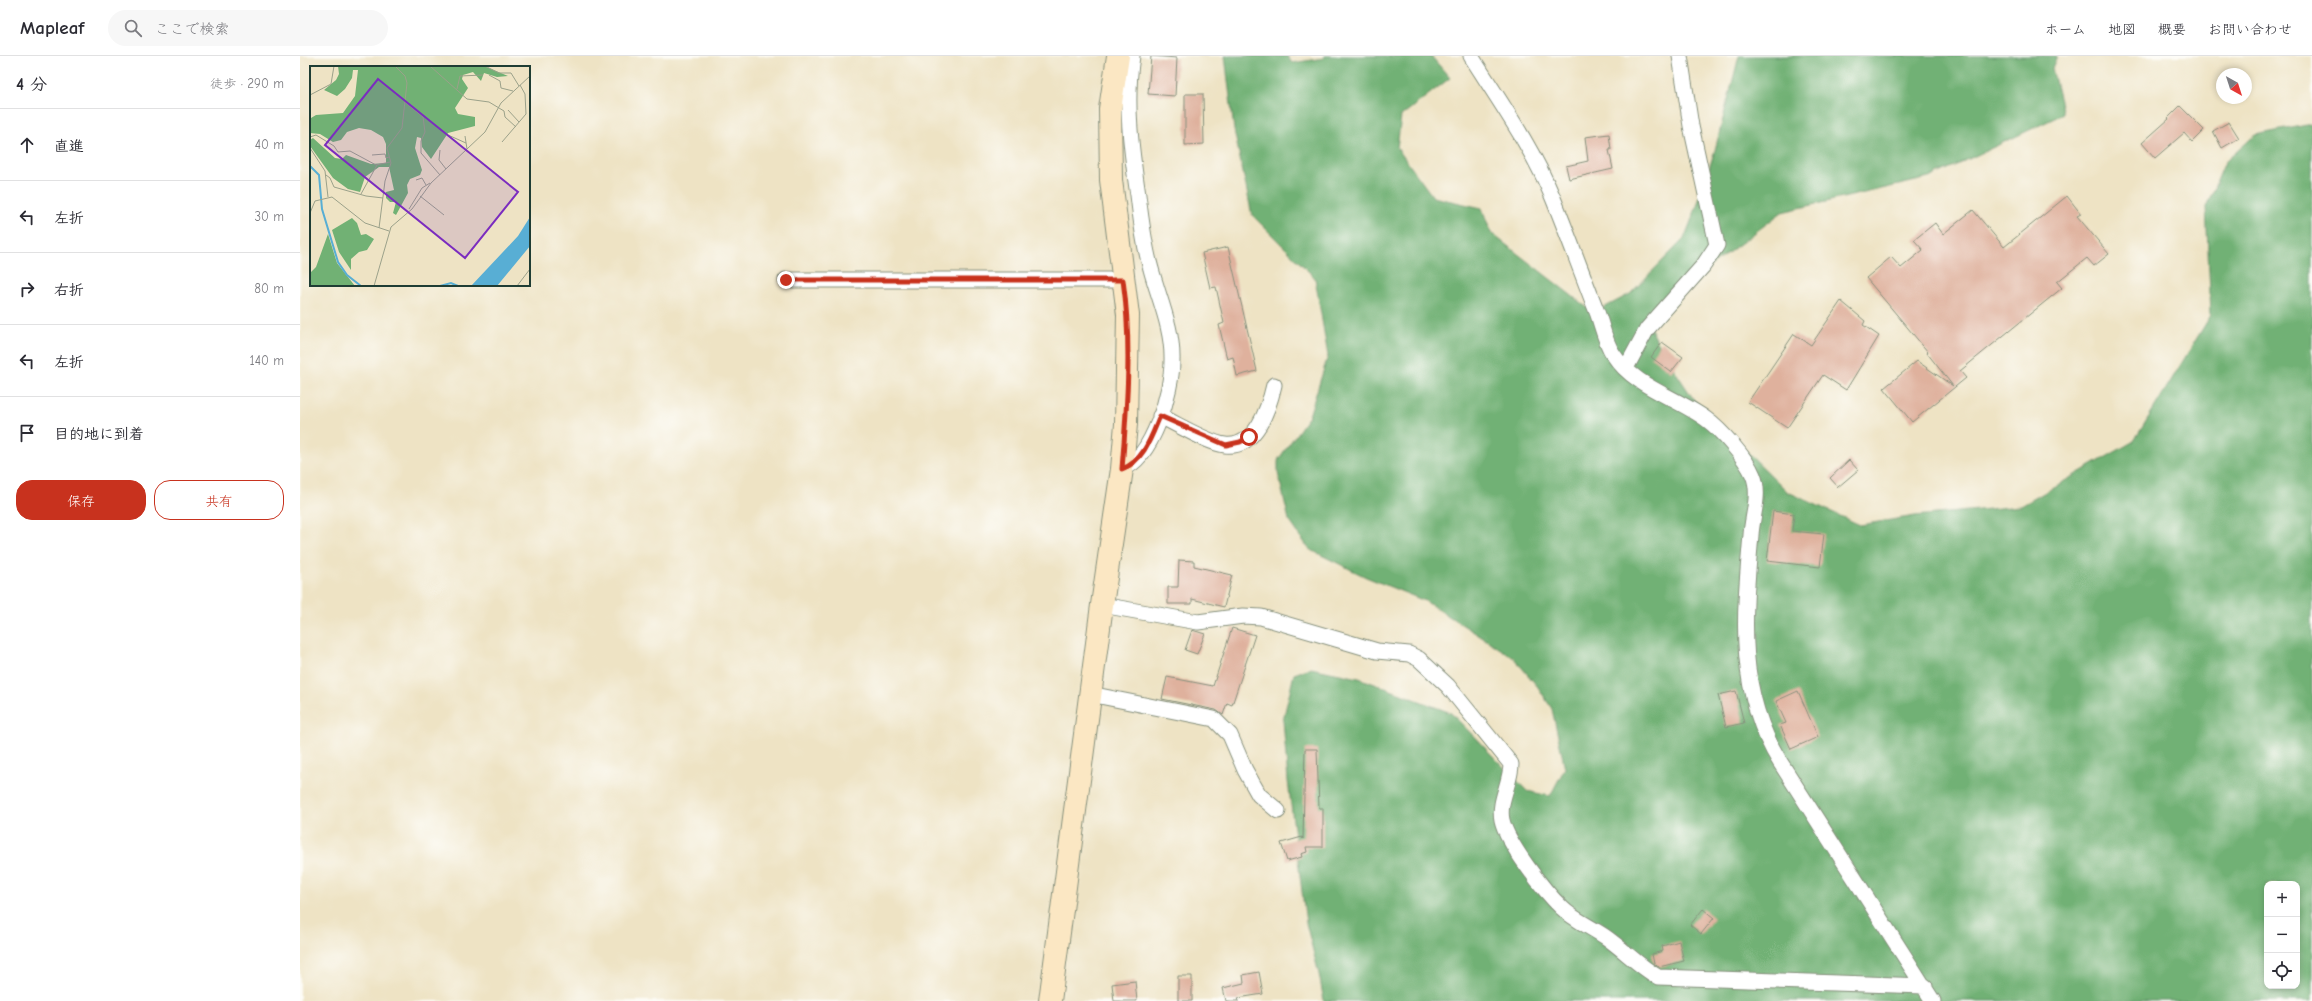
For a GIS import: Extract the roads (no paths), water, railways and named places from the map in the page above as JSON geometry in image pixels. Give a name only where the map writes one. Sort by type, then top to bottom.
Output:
[{"type":"street","points":[[1050,1001],[1102,605],[1122,469],[1128,371],[1128,315],[1111,180],[1110,109],[1118,56]]},
{"type":"street","points":[[1122,469],[1134,463],[1144,452],[1167,397],[1172,360],[1167,323],[1151,269],[1143,235],[1134,166],[1128,81],[1132,56]]},
{"type":"street","points":[[1471,56],[1534,158],[1552,196],[1612,354],[1626,368],[1660,394],[1707,420],[1737,449],[1754,477],[1756,498],[1745,607],[1745,656],[1760,722],[1766,740],[1925,986],[1933,1001]]},
{"type":"street","points":[[1626,368],[1647,329],[1704,266],[1717,246],[1691,126],[1680,56]]},
{"type":"street","points":[[786,280],[1123,280]]},
{"type":"street","points":[[1160,416],[1218,442],[1233,445],[1249,437],[1260,425],[1268,410],[1274,385]]},
{"type":"street","points":[[1102,605],[1198,622],[1243,616],[1261,617],[1377,651],[1409,654],[1419,659],[1448,686],[1511,764],[1511,778],[1503,798],[1501,812],[1502,821],[1506,832],[1530,871],[1562,908],[1608,938],[1640,967],[1658,977],[1925,986]]},
{"type":"street","points":[[1090,694],[1214,719],[1230,734],[1245,770],[1259,795],[1278,812]]}]
